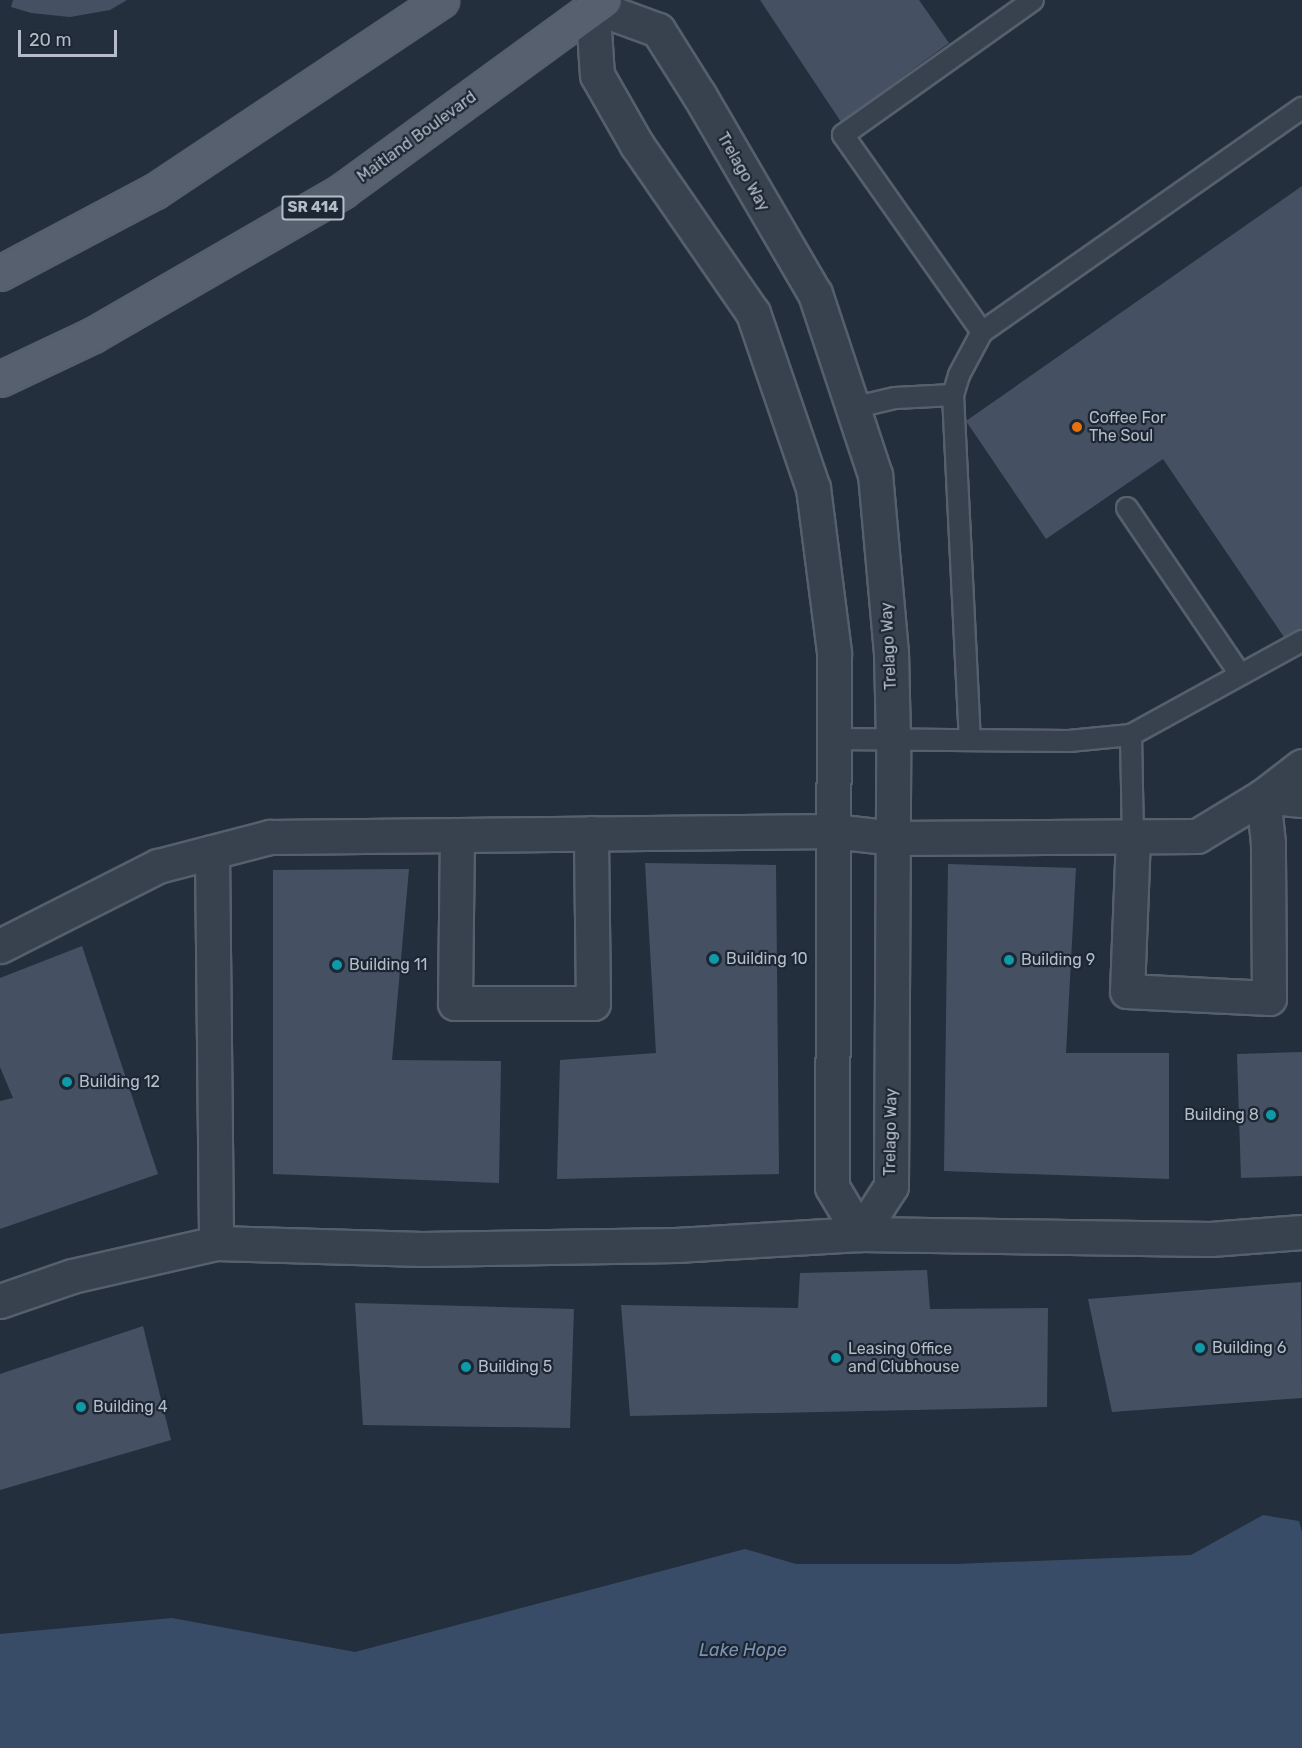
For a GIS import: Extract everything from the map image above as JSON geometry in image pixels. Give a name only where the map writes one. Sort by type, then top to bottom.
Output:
[{"type":"main road","points":[[0,273],[155,191],[441,0]]},
{"type":"main road","name":"Maitland Boulevard","points":[[0,379],[93,335],[342,191],[597,2]]},
{"type":"street","name":"Trelago Way","points":[[597,2],[658,30],[815,294],[875,475],[891,653],[894,838],[891,1186],[860,1233]]},
{"type":"street","points":[[597,2],[597,75],[637,145],[753,314],[813,488],[834,653],[832,1187],[860,1233]]},
{"type":"street","points":[[0,946],[158,866],[270,837],[833,831],[894,838],[1197,836],[1263,796],[1302,766]]},
{"type":"street","points":[[1133,836],[1128,991],[1269,998],[1268,843],[1263,796]]},
{"type":"street","points":[[1263,796],[1302,800]]},
{"type":"street","points":[[457,835],[456,1003],[593,1003],[591,834]]},
{"type":"street","points":[[212,852],[216,1243]]},
{"type":"street","points":[[0,1301],[72,1276],[216,1243],[422,1249],[642,1246],[860,1233],[1210,1239],[1302,1232]]},
{"type":"lane","points":[[982,332],[843,135],[1033,0]]},
{"type":"lane","points":[[970,740],[953,394],[959,375],[982,332],[1302,108]]},
{"type":"lane","points":[[852,408],[895,398],[953,394]]},
{"type":"lane","points":[[1128,508],[1240,674]]},
{"type":"lane","points":[[833,739],[1069,741],[1131,735],[1302,641]]},
{"type":"lane","points":[[1131,735],[1133,836]]},
{"type":"water","name":"Lake Hope","points":[[1263,1515],[1299,1521],[1302,1532],[1302,1748],[0,1748],[0,1634],[172,1618],[355,1652],[745,1549],[796,1564],[955,1564],[1191,1555]]},
{"type":"building","points":[[13,0],[127,0],[110,10],[70,17],[31,13],[11,7]]},
{"type":"building","points":[[760,0],[919,0],[949,43],[841,122]]},
{"type":"building","points":[[1302,186],[1302,629],[1286,640],[1163,459],[1046,539],[966,421]]},
{"type":"building","name":"Building 10","points":[[645,863],[776,865],[779,1174],[557,1179],[560,1060],[656,1053]]},
{"type":"building","name":"Building 9","points":[[948,864],[1076,868],[1066,1053],[1169,1053],[1169,1179],[944,1171]]},
{"type":"building","name":"Building 11","points":[[409,869],[392,1060],[501,1061],[499,1183],[273,1174],[273,870]]},
{"type":"building","name":"Building 12","points":[[82,946],[158,1174],[0,1229],[0,1101],[13,1098],[0,1067],[0,978]]},
{"type":"building","name":"Building 8","points":[[1302,1052],[1302,1176],[1241,1178],[1237,1054]]},
{"type":"building","name":"Leasing Office and Clubhouse","points":[[927,1270],[930,1309],[1048,1308],[1047,1407],[630,1416],[621,1305],[798,1308],[800,1273]]},
{"type":"building","name":"Building 6","points":[[1301,1282],[1302,1398],[1112,1412],[1088,1299]]},
{"type":"building","name":"Building 5","points":[[355,1303],[574,1309],[570,1428],[363,1425]]},
{"type":"building","name":"Building 4","points":[[143,1326],[171,1440],[0,1490],[0,1374]]},
{"type":"place","name":"Coffee For The Soul","points":[[1077,427]]},
{"type":"place","name":"Building 10","points":[[714,959]]},
{"type":"place","name":"Building 9","points":[[1009,960]]},
{"type":"place","name":"Building 11","points":[[337,965]]},
{"type":"place","name":"Building 12","points":[[67,1082]]},
{"type":"place","name":"Building 8","points":[[1271,1115]]},
{"type":"place","name":"Building 6","points":[[1200,1348]]},
{"type":"place","name":"Leasing Office and Clubhouse","points":[[836,1358]]},
{"type":"place","name":"Building 5","points":[[466,1367]]},
{"type":"place","name":"Building 4","points":[[81,1407]]}]
